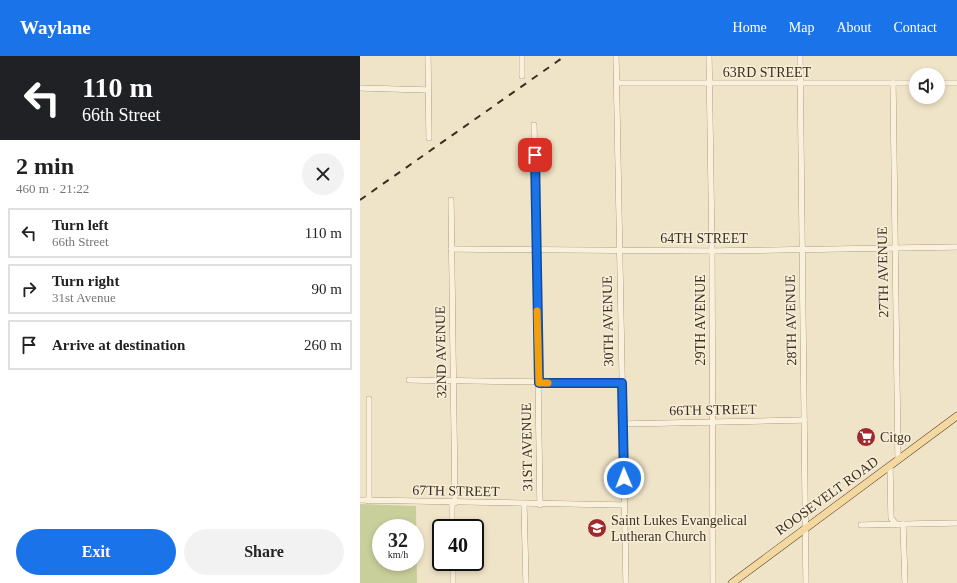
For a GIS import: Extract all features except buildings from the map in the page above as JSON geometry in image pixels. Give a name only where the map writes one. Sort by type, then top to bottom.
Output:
[{"type":"main road","name":"ROOSEVELT ROAD","points":[[732,583],[956,416]]},
{"type":"street","points":[[428,56],[429,138]]},
{"type":"street","points":[[522,56],[522,76]]},
{"type":"street","name":"30TH AVENUE","points":[[616,56],[626,583]]},
{"type":"street","name":"29TH AVENUE","points":[[709,56],[714,583]]},
{"type":"street","name":"28TH AVENUE","points":[[800,56],[806,583]]},
{"type":"street","points":[[945,83],[957,82]]},
{"type":"street","name":"63RD STREET","points":[[617,83],[909,83]]},
{"type":"street","name":"27TH AVENUE","points":[[893,83],[898,460]]},
{"type":"street","points":[[360,88],[428,90]]},
{"type":"street","name":"31ST AVENUE","points":[[534,125],[540,505]]},
{"type":"street","name":"32ND AVENUE","points":[[451,200],[453,381],[452,519]]},
{"type":"street","name":"64TH STREET","points":[[451,249],[712,251],[957,247]]},
{"type":"street","points":[[409,380],[622,383]]},
{"type":"street","points":[[369,399],[369,501]]},
{"type":"street","name":"66TH STREET","points":[[623,424],[804,420]]},
{"type":"street","points":[[890,466],[891,518],[896,524]]},
{"type":"street","name":"67TH STREET","points":[[360,500],[524,505],[624,505]]},
{"type":"street","name":"31ST AVENUE","points":[[524,505],[526,583]]},
{"type":"street","points":[[861,525],[957,523]]},
{"type":"street","points":[[904,524],[905,583]]},
{"type":"street","points":[[453,571],[453,583]]},
{"type":"green space","points":[[360,504],[416,506],[416,519],[372,519],[372,571],[417,571],[417,583],[360,583]]},
{"type":"railway","points":[[360,200],[565,56]]},
{"type":"slow traffic","points":[[537,311],[539,383],[548,383]]},
{"type":"place","name":"Citgo","points":[[866,437]]},
{"type":"place","name":"Saint Lukes Evangelical Lutheran Church","points":[[597,528]]},
{"type":"route","points":[[535,155],[535,249],[539,383],[622,383],[624,478]]}]
